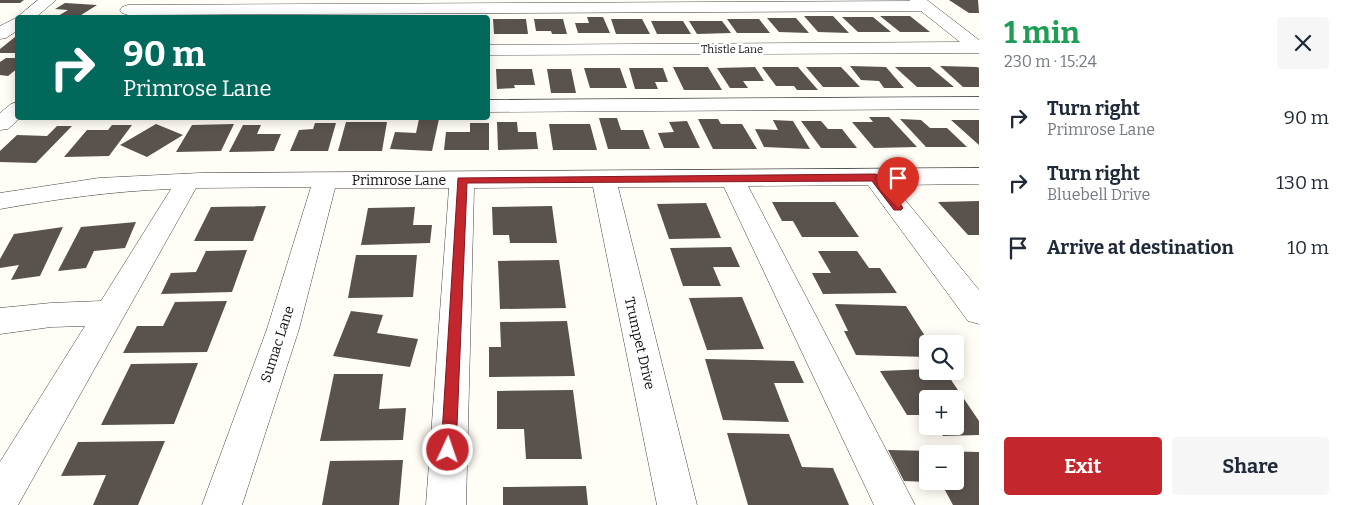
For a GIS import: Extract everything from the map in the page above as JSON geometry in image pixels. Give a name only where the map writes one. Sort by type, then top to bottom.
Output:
[{"type":"street","points":[[28,15],[48,0]]},
{"type":"street","points":[[129,9],[921,3],[978,48]]},
{"type":"street","points":[[0,34],[15,24]]},
{"type":"street","name":"Thistle Lane","points":[[490,50],[978,48]]},
{"type":"street","points":[[490,106],[979,103]]},
{"type":"street","points":[[0,124],[15,111]]},
{"type":"street","name":"Primrose Lane","points":[[0,201],[41,192],[143,182],[979,176]]},
{"type":"street","points":[[875,178],[979,312]]},
{"type":"street","points":[[732,179],[895,505]]},
{"type":"street","name":"Sumac Lane","points":[[222,505],[282,329],[325,180]]},
{"type":"street","points":[[446,505],[462,180]]},
{"type":"street","name":"Trumpet Drive","points":[[604,180],[676,505]]},
{"type":"street","points":[[0,498],[188,181]]},
{"type":"street","points":[[0,321],[51,314],[108,313]]},
{"type":"building","points":[[0,0],[24,0],[20,3],[0,3]]},
{"type":"building","points":[[949,0],[978,0],[979,13],[969,13]]},
{"type":"building","points":[[65,3],[97,5],[81,15],[60,15],[68,10],[55,9]]},
{"type":"building","points":[[804,16],[833,16],[849,33],[818,32]]},
{"type":"building","points":[[880,16],[910,16],[930,32],[900,32]]},
{"type":"building","points":[[587,17],[603,17],[610,33],[578,33],[575,23],[589,23]]},
{"type":"building","points":[[842,17],[873,17],[891,32],[858,32]]},
{"type":"building","points":[[767,18],[796,18],[809,33],[779,32]]},
{"type":"building","points":[[493,19],[526,19],[528,34],[494,34]]},
{"type":"building","points":[[534,19],[563,19],[567,34],[536,31]]},
{"type":"building","points":[[611,19],[642,19],[650,34],[616,34]]},
{"type":"building","points":[[727,19],[759,19],[770,33],[737,33]]},
{"type":"building","points":[[651,21],[683,21],[691,34],[657,34]]},
{"type":"building","points":[[689,21],[722,21],[731,33],[697,34]]},
{"type":"building","points":[[15,37],[15,53],[0,53],[0,49]]},
{"type":"building","points":[[6,58],[15,58],[15,70],[8,76],[0,75],[0,62]]},
{"type":"building","points":[[850,66],[886,67],[904,88],[884,88],[879,81],[861,80]]},
{"type":"building","points":[[940,66],[979,68],[979,87],[963,87]]},
{"type":"building","points":[[673,67],[708,67],[722,90],[684,90]]},
{"type":"building","points":[[755,67],[764,81],[743,81],[748,88],[730,88],[717,68]]},
{"type":"building","points":[[762,67],[798,67],[818,90],[797,90],[794,86],[776,86]]},
{"type":"building","points":[[806,67],[841,67],[860,87],[823,87]]},
{"type":"building","points":[[895,67],[930,67],[954,87],[917,87]]},
{"type":"building","points":[[584,68],[620,68],[627,88],[590,88]]},
{"type":"building","points":[[629,68],[663,68],[668,82],[655,82],[658,89],[635,89]]},
{"type":"building","points":[[496,69],[532,69],[535,85],[514,85],[515,88],[497,89]]},
{"type":"building","points":[[547,69],[571,69],[576,93],[551,93]]},
{"type":"building","points":[[869,117],[889,117],[917,147],[874,148],[852,122],[873,122]]},
{"type":"building","points":[[599,118],[617,118],[621,130],[643,130],[650,149],[608,149]]},
{"type":"building","points":[[698,119],[718,119],[721,124],[742,124],[757,149],[713,149]]},
{"type":"building","points":[[900,119],[921,120],[930,128],[947,128],[967,147],[926,147]]},
{"type":"building","points":[[419,120],[439,120],[432,151],[390,149],[395,132],[416,133]]},
{"type":"building","points":[[773,120],[793,121],[810,149],[764,147],[755,129],[778,130]]},
{"type":"building","points":[[951,120],[979,120],[979,145]]},
{"type":"building","points":[[687,121],[700,148],[664,148],[658,133],[674,132],[669,122]]},
{"type":"building","points":[[801,121],[821,121],[828,129],[842,129],[857,148],[821,148]]},
{"type":"building","points":[[346,122],[387,122],[382,151],[338,151]]},
{"type":"building","points":[[497,122],[517,122],[518,132],[536,132],[538,149],[498,150]]},
{"type":"building","points":[[315,123],[336,123],[328,151],[290,151],[299,130],[313,129]]},
{"type":"building","points":[[470,123],[489,123],[489,150],[444,150],[446,132],[470,132]]},
{"type":"building","points":[[156,124],[183,135],[147,157],[120,145]]},
{"type":"building","points":[[234,124],[221,151],[176,152],[192,125]]},
{"type":"building","points":[[549,124],[590,124],[597,150],[553,150]]},
{"type":"building","points":[[112,125],[132,125],[109,156],[64,157],[87,130],[108,130]]},
{"type":"building","points":[[243,125],[261,125],[257,134],[281,134],[274,151],[229,152]]},
{"type":"building","points":[[57,126],[72,126],[36,163],[0,162],[0,151],[17,135],[47,136]]},
{"type":"building","points":[[979,201],[979,235],[968,235],[938,202]]},
{"type":"building","points":[[772,202],[835,202],[859,237],[802,237],[793,221],[782,221]]},
{"type":"building","points":[[706,203],[721,238],[669,239],[657,204]]},
{"type":"building","points":[[266,206],[253,241],[194,241],[211,207]]},
{"type":"building","points":[[552,206],[557,243],[510,243],[509,235],[493,235],[492,207]]},
{"type":"building","points":[[415,207],[413,225],[432,225],[430,243],[361,245],[368,208]]},
{"type":"building","points":[[136,222],[125,248],[94,251],[86,268],[58,271],[81,227]]},
{"type":"building","points":[[63,227],[40,276],[11,280],[19,265],[0,268],[0,259],[14,234]]},
{"type":"building","points":[[731,247],[740,267],[713,267],[721,286],[683,286],[670,248]]},
{"type":"building","points":[[247,250],[232,292],[161,294],[171,273],[196,272],[206,251]]},
{"type":"building","points":[[818,251],[857,251],[869,268],[880,268],[897,293],[823,294],[812,273],[831,273]]},
{"type":"building","points":[[356,255],[417,255],[413,297],[348,298]]},
{"type":"building","points":[[559,260],[566,308],[500,309],[498,261]]},
{"type":"building","points":[[742,297],[764,349],[707,350],[689,298]]},
{"type":"building","points":[[227,301],[207,352],[123,353],[137,326],[163,326],[175,302]]},
{"type":"building","points":[[835,304],[906,306],[924,335],[919,335],[919,357],[856,355],[844,331],[848,331]]},
{"type":"building","points":[[351,311],[383,315],[377,333],[418,339],[410,367],[333,356]]},
{"type":"building","points":[[567,321],[575,376],[489,377],[489,347],[501,347],[500,322]]},
{"type":"building","points":[[705,359],[794,361],[804,383],[774,383],[789,422],[723,420]]},
{"type":"building","points":[[198,363],[174,424],[101,425],[131,364]]},
{"type":"building","points":[[919,369],[919,380],[951,380],[958,390],[919,390],[919,415],[907,415],[880,371]]},
{"type":"building","points":[[334,374],[383,374],[379,409],[406,408],[403,440],[320,441]]},
{"type":"building","points":[[573,390],[582,459],[526,459],[524,429],[497,429],[497,391]]},
{"type":"building","points":[[964,399],[979,421],[979,435],[943,436],[964,435]]},
{"type":"building","points":[[727,433],[789,434],[802,467],[833,468],[849,505],[748,505]]},
{"type":"building","points":[[165,441],[138,505],[93,505],[106,475],[61,476],[78,442]]},
{"type":"building","points":[[888,450],[919,451],[919,482],[904,481]]},
{"type":"building","points":[[964,452],[979,452],[979,505],[953,505],[945,490],[964,490]]},
{"type":"building","points":[[403,460],[399,505],[322,505],[330,461]]},
{"type":"building","points":[[586,486],[588,505],[503,505],[503,487]]},
{"type":"route","points":[[448,450],[462,180],[875,178],[898,208]]}]
